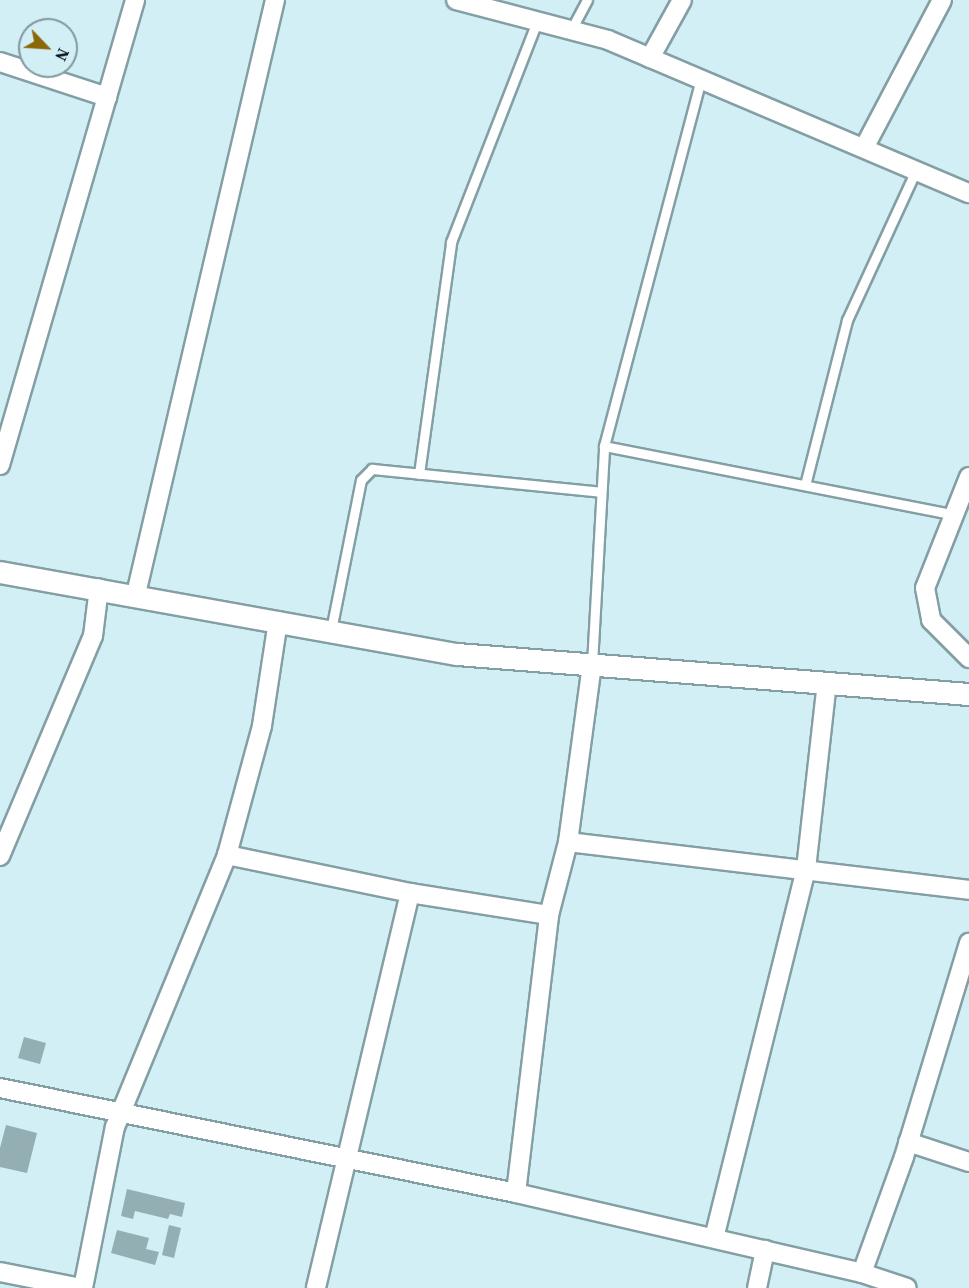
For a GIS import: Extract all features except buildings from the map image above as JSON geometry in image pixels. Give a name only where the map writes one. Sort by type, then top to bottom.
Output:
[{"type":"street","points":[[0,465],[4,439],[135,0]]},
{"type":"street","points":[[136,594],[275,0]]},
{"type":"street","points":[[458,0],[608,40],[969,193]]},
{"type":"street","points":[[650,58],[682,0]]},
{"type":"street","points":[[864,148],[942,0]]},
{"type":"street","points":[[0,62],[107,97]]},
{"type":"street","points":[[969,477],[925,588],[931,620],[969,658]]},
{"type":"street","points":[[0,572],[136,594],[457,654],[969,694]]},
{"type":"street","points":[[0,856],[93,636],[99,588]]},
{"type":"street","points":[[0,1272],[82,1288],[116,1127],[227,855],[262,726],[278,621]]},
{"type":"street","points":[[516,1193],[549,915],[568,842],[592,664]]},
{"type":"street","points":[[714,1239],[806,869],[827,683]]},
{"type":"street","points":[[568,842],[969,890]]},
{"type":"street","points":[[227,855],[410,893],[549,915]]},
{"type":"street","points":[[316,1288],[410,893]]},
{"type":"street","points":[[862,1273],[908,1142],[969,943]]},
{"type":"street","points":[[0,1088],[516,1193],[862,1273],[907,1288]]},
{"type":"street","points":[[908,1142],[969,1161]]},
{"type":"street","points":[[757,1288],[765,1250]]},
{"type":"lane","points":[[571,30],[587,0]]},
{"type":"lane","points":[[419,474],[451,243],[537,21]]},
{"type":"lane","points":[[592,664],[604,446],[701,79]]},
{"type":"lane","points":[[805,485],[847,320],[916,170]]},
{"type":"lane","points":[[604,446],[955,515]]},
{"type":"lane","points":[[331,630],[361,480],[372,469],[601,492]]}]
